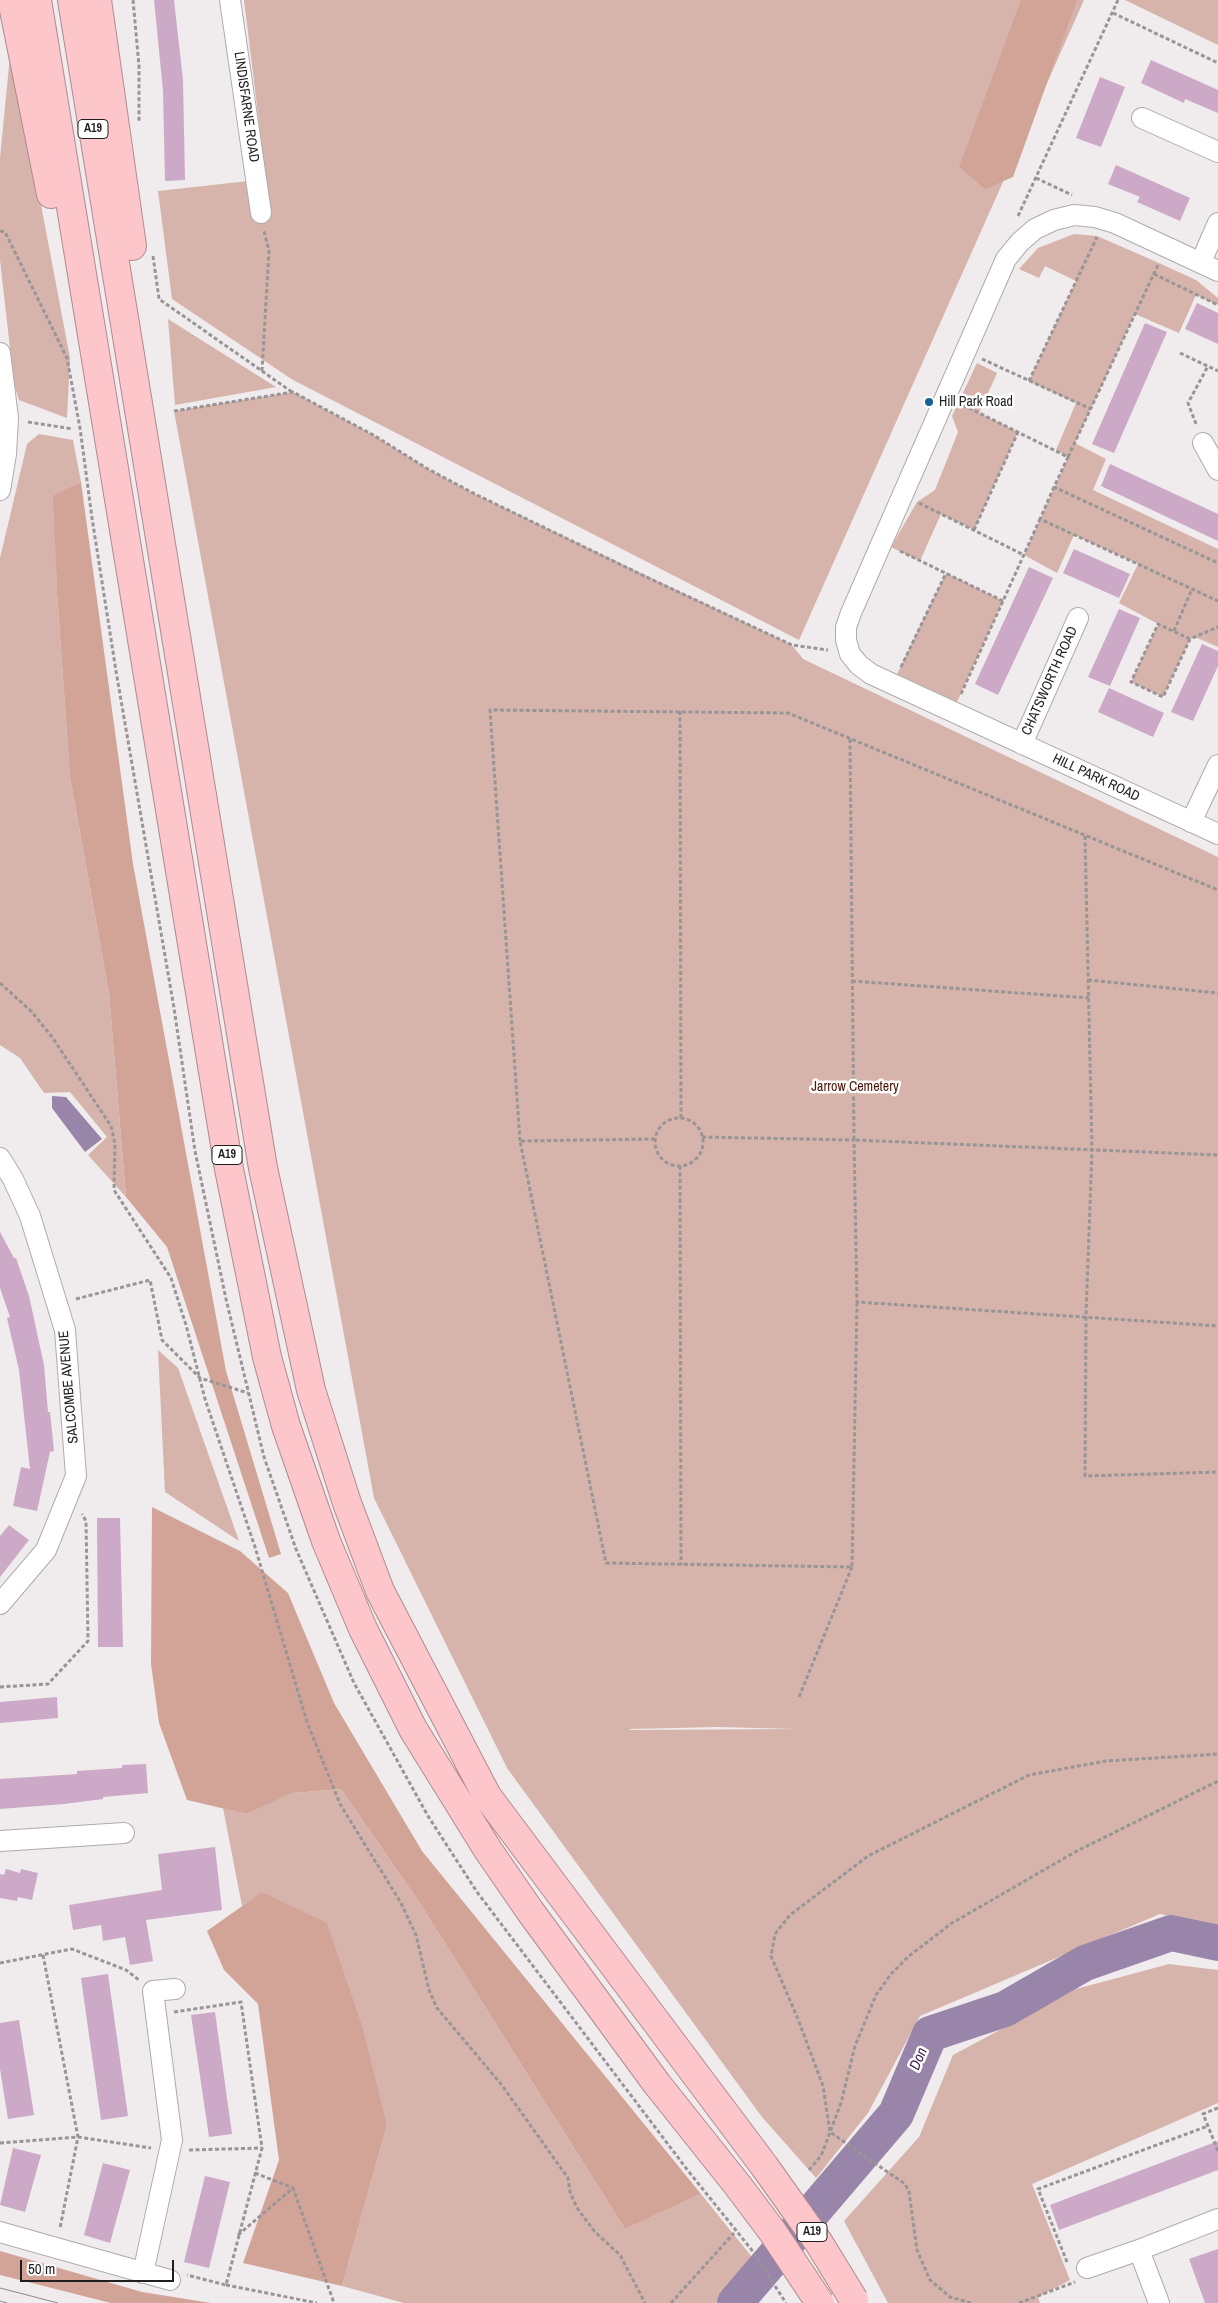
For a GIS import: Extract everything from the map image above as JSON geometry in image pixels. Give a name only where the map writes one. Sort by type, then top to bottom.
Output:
[{"type":"highway","points":[[12,0],[85,365],[120,513]]},
{"type":"highway","name":"A19","points":[[37,0],[120,513],[149,676],[230,1169],[267,1357],[286,1426],[326,1541],[363,1629],[413,1730],[488,1850],[530,1911],[657,2084],[772,2231],[820,2303]]},
{"type":"highway","name":"A19","points":[[72,0],[263,1168],[310,1390],[347,1503],[380,1590],[488,1796],[765,2167],[819,2243],[855,2302]]},
{"type":"highway","points":[[97,0],[136,276],[149,402],[155,505]]},
{"type":"street","name":"LINDISFARNE ROAD","points":[[230,0],[261,213]]},
{"type":"street","points":[[1142,118],[1218,152]]},
{"type":"street","points":[[850,654],[846,640],[846,627],[1006,258],[1035,229],[1054,220],[1074,215],[1105,220],[1209,267],[1218,223]]},
{"type":"street","points":[[0,353],[8,418],[6,454],[0,490]]},
{"type":"street","points":[[1204,442],[1218,470]]},
{"type":"street","name":"CHATSWORTH ROAD","points":[[1022,744],[1078,618]]},
{"type":"street","name":"HILL PARK ROAD","points":[[850,654],[859,666],[893,684],[1218,834]]},
{"type":"street","points":[[1192,822],[1218,765]]},
{"type":"street","name":"SALCOMBE AVENUE","points":[[0,1158],[13,1179],[30,1216],[65,1330],[72,1398],[76,1476],[46,1550],[0,1604]]},
{"type":"street","points":[[0,1841],[124,1833]]},
{"type":"street","points":[[143,2273],[172,2140],[153,1991],[176,1989]]},
{"type":"street","points":[[1076,2272],[1218,2219]]},
{"type":"street","points":[[0,2232],[170,2280]]},
{"type":"street","points":[[1139,2250],[1159,2303]]},
{"type":"path","points":[[133,0],[139,66],[140,119],[136,128]]},
{"type":"path","points":[[1017,219],[1118,0]]},
{"type":"path","points":[[1113,13],[1218,63]]},
{"type":"path","points":[[261,213],[268,251],[262,370]]},
{"type":"path","points":[[1030,381],[1105,220]]},
{"type":"path","points":[[953,712],[1068,456],[1167,247]]},
{"type":"path","points":[[153,252],[159,299],[293,392],[375,436],[428,469],[474,494],[649,578],[792,645],[850,654]]},
{"type":"path","points":[[1154,274],[1218,305]]},
{"type":"path","points":[[966,351],[1090,409]]},
{"type":"path","points":[[1180,353],[1218,371]]},
{"type":"path","points":[[1204,442],[1188,403],[1208,366]]},
{"type":"path","points":[[174,412],[293,392]]},
{"type":"path","points":[[946,397],[1068,456]]},
{"type":"path","points":[[8,418],[73,428]]},
{"type":"path","points":[[974,530],[1018,432]]},
{"type":"path","points":[[1054,487],[1218,563]]},
{"type":"path","points":[[903,496],[1024,554]]},
{"type":"path","points":[[1040,519],[1218,601]]},
{"type":"path","points":[[882,542],[1002,601]]},
{"type":"path","points":[[893,684],[946,573]]},
{"type":"path","points":[[1174,631],[1192,589]]},
{"type":"path","points":[[1190,639],[1158,624],[1131,682],[1163,697],[1190,639],[1218,628]]},
{"type":"path","points":[[852,1567],[606,1563],[520,1141],[490,710],[788,713],[1218,890]]},
{"type":"path","points":[[680,711],[680,1118]]},
{"type":"path","points":[[799,1697],[852,1567],[857,1302],[850,739]]},
{"type":"path","points":[[1085,836],[1092,1150],[1086,1316],[1085,1476],[1218,1472]]},
{"type":"path","points":[[1088,980],[1218,993]]},
{"type":"path","points":[[852,981],[1089,998]]},
{"type":"path","points":[[0,983],[32,1012],[52,1036],[111,1126],[115,1144],[114,1190],[170,1278],[200,1378],[255,1547],[307,1722],[340,1804],[401,1903],[416,1935],[429,1990],[437,2008],[501,2084],[568,2178],[570,2192],[577,2208],[595,2232],[620,2254],[645,2303]]},
{"type":"path","points":[[680,1118],[694,1123],[702,1137],[701,1150],[698,1156],[680,1166],[671,1164],[660,1156],[655,1139],[657,1131],[663,1123],[671,1119],[680,1118]]},
{"type":"path","points":[[702,1137],[854,1140],[1218,1155]]},
{"type":"path","points":[[520,1141],[655,1139]]},
{"type":"path","points":[[680,1166],[681,1565]]},
{"type":"path","points":[[57,1304],[150,1280],[162,1340],[200,1378],[248,1393]]},
{"type":"path","points":[[857,1302],[1218,1326]]},
{"type":"path","points":[[0,1687],[48,1684],[88,1641],[86,1521],[69,1494]]},
{"type":"path","points":[[971,2303],[950,2297],[930,2280],[917,2250],[909,2192],[905,2184],[830,2132],[823,2086],[798,2019],[771,1956],[775,1934],[790,1914],[868,1856],[1029,1775],[1106,1761],[1218,1754]]},
{"type":"path","points":[[809,2170],[821,2156],[840,2103],[855,2046],[876,1995],[891,1974],[909,1956],[952,1923],[1075,1852],[1218,1781]]},
{"type":"path","points":[[0,1963],[72,1949],[126,1970],[153,1991]]},
{"type":"path","points":[[43,1955],[78,2137],[60,2228]]},
{"type":"path","points":[[156,2015],[241,2002],[262,2148],[226,2285]]},
{"type":"path","points":[[1218,2108],[1204,2114],[1218,2151]]},
{"type":"path","points":[[1019,2303],[1038,2297],[1076,2272],[1038,2189],[1208,2126]]},
{"type":"path","points":[[0,2143],[78,2137],[170,2151],[262,2148]]},
{"type":"path","points":[[689,2172],[751,2249],[786,2303]]},
{"type":"path","points":[[255,2173],[293,2188],[334,2303]]},
{"type":"path","points":[[238,2235],[293,2188]]},
{"type":"path","points":[[671,2303],[734,2233]]},
{"type":"path","points":[[170,2280],[185,2275],[317,2303]]},
{"type":"path","points":[[1038,2297],[1040,2303]]},
{"type":"green space","points":[[244,0],[1084,0],[799,640],[293,380],[172,299],[158,191],[266,179]]},
{"type":"green space","points":[[1125,0],[1218,0],[1218,45]]},
{"type":"green space","points":[[11,46],[70,358],[67,418],[19,400],[14,384],[0,260],[0,158]]},
{"type":"green space","points":[[1074,234],[1097,236],[1159,263],[1196,280],[1218,298],[1218,305],[1196,295],[1179,333],[1135,314],[1075,443],[1106,459],[1093,490],[1218,549],[1218,647],[1195,637],[1190,639],[1163,697],[1131,682],[1158,624],[1119,603],[1138,564],[1074,535],[1057,573],[1024,555],[1068,457],[1056,450],[1076,403],[1029,381],[1076,281],[1045,266],[1039,278],[1019,269],[1038,248]]},
{"type":"green space","points":[[168,319],[276,387],[175,405]]},
{"type":"green space","points":[[977,363],[997,373],[979,413],[1018,432],[974,530],[941,514],[920,561],[891,547],[917,502],[935,490],[958,432],[952,416]]},
{"type":"green space","name":"Jarrow Cemetery","points":[[293,392],[375,436],[428,469],[475,494],[792,645],[803,659],[1218,857],[1218,1925],[1160,1914],[920,2016],[868,2113],[816,2178],[762,2117],[507,1768],[374,1498],[174,411]],"holes":[[[718,1727],[798,1729],[630,1730]]]},
{"type":"green space","points":[[39,434],[73,440],[81,482],[54,497],[57,593],[70,777],[109,993],[126,1197],[88,1155],[107,1137],[70,1092],[44,1093],[20,1058],[0,1045],[0,558],[27,444]]},
{"type":"green space","points":[[946,573],[1003,601],[957,702],[897,674]]},
{"type":"green space","points":[[158,1350],[178,1368],[239,1541],[165,1492]]},
{"type":"green space","points":[[341,1789],[419,1902],[625,2229],[701,2194],[752,2257],[716,2303],[404,2303],[342,2286],[387,2125],[263,1892],[242,1906],[223,1808],[247,1814],[293,1793]]},
{"type":"green space","points":[[1169,1964],[1218,1970],[1218,2103],[1032,2184],[1070,2280],[1038,2297],[1040,2303],[888,2303],[844,2221],[919,2137],[953,2055],[1076,1989]]},
{"type":"shaded area","points":[[1021,0],[1077,0],[1013,177],[985,189],[959,167]]},
{"type":"shaded area","points":[[81,482],[133,864],[226,1371],[281,1554],[269,1558],[167,1247],[126,1197],[109,993],[70,777],[57,593],[53,496]]},
{"type":"shaded area","points":[[52,1096],[66,1097],[102,1139],[85,1152],[52,1108]]},
{"type":"shaded area","points":[[152,1507],[240,1551],[288,1593],[334,1703],[422,1851],[701,2194],[625,2229],[419,1902],[341,1789],[293,1793],[247,1814],[187,1800],[159,1723],[151,1664]]},
{"type":"shaded area","points":[[262,1892],[327,1923],[363,2029],[387,2125],[342,2286],[243,2263],[279,2160],[258,2004],[224,1970],[207,1931]]},
{"type":"shaded area","points":[[0,2251],[142,2292],[211,2303],[111,2303],[0,2275]]},
{"type":"building","points":[[154,0],[174,0],[183,80],[185,180],[165,181],[163,91]]},
{"type":"building","points":[[1151,60],[1218,90],[1218,113],[1185,99],[1184,103],[1141,83]]},
{"type":"building","points":[[1100,77],[1125,87],[1101,147],[1076,138]]},
{"type":"building","points":[[1116,165],[1190,198],[1180,221],[1137,202],[1140,197],[1108,184]]},
{"type":"building","points":[[1197,303],[1218,313],[1218,344],[1185,329]]},
{"type":"building","points":[[1145,323],[1167,332],[1114,453],[1092,444]]},
{"type":"building","points":[[1110,464],[1218,514],[1218,541],[1101,486]]},
{"type":"building","points":[[1074,549],[1130,574],[1119,598],[1063,573]]},
{"type":"building","points":[[1029,567],[1053,578],[998,695],[975,684]]},
{"type":"building","points":[[1119,609],[1140,618],[1110,686],[1088,677]]},
{"type":"building","points":[[1202,644],[1218,651],[1218,666],[1193,721],[1171,712]]},
{"type":"building","points":[[1109,688],[1164,713],[1153,737],[1098,712]]},
{"type":"building","points":[[0,1232],[14,1258],[16,1258],[29,1296],[44,1365],[54,1451],[50,1452],[37,1511],[13,1506],[21,1467],[30,1469],[19,1370],[7,1318],[10,1317],[0,1288]]},
{"type":"building","points":[[97,1518],[120,1518],[123,1647],[98,1647]]},
{"type":"building","points":[[9,1525],[29,1540],[0,1577],[0,1536]]},
{"type":"building","points":[[57,1697],[58,1718],[0,1723],[0,1702]]},
{"type":"building","points":[[146,1764],[148,1793],[103,1797],[103,1799],[64,1804],[0,1809],[0,1779],[77,1774],[77,1771],[122,1768],[122,1765]]},
{"type":"building","points":[[215,1847],[222,1910],[146,1920],[153,1961],[130,1965],[125,1937],[103,1941],[101,1925],[73,1930],[69,1905],[162,1890],[158,1854]]},
{"type":"building","points":[[6,1869],[20,1873],[21,1869],[38,1873],[32,1900],[18,1897],[17,1901],[0,1898],[0,1874],[4,1875]]},
{"type":"building","points":[[108,1974],[128,2116],[101,2120],[81,1978]]},
{"type":"building","points":[[215,2012],[232,2134],[209,2137],[191,2015]]},
{"type":"building","points":[[19,2020],[34,2115],[8,2119],[0,2069],[0,2023]]},
{"type":"building","points":[[1218,2141],[1218,2170],[1059,2230],[1050,2205]]},
{"type":"building","points":[[13,2148],[41,2155],[25,2212],[0,2205]]},
{"type":"building","points":[[103,2163],[130,2170],[110,2243],[84,2235]]},
{"type":"building","points":[[205,2176],[230,2182],[209,2268],[184,2262]]},
{"type":"building","points":[[1218,2249],[1218,2303],[1205,2303],[1189,2259]]},
{"type":"waterway","name":"Don","points":[[735,2303],[896,2114],[930,2034],[1005,2009],[1085,1963],[1171,1933],[1218,1943]]},
{"type":"tram line","points":[[0,2288],[58,2303]]},
{"type":"tram line","points":[[0,2301],[7,2303]]},
{"type":"place","name":"Hill Park Road","points":[[929,402]]}]
